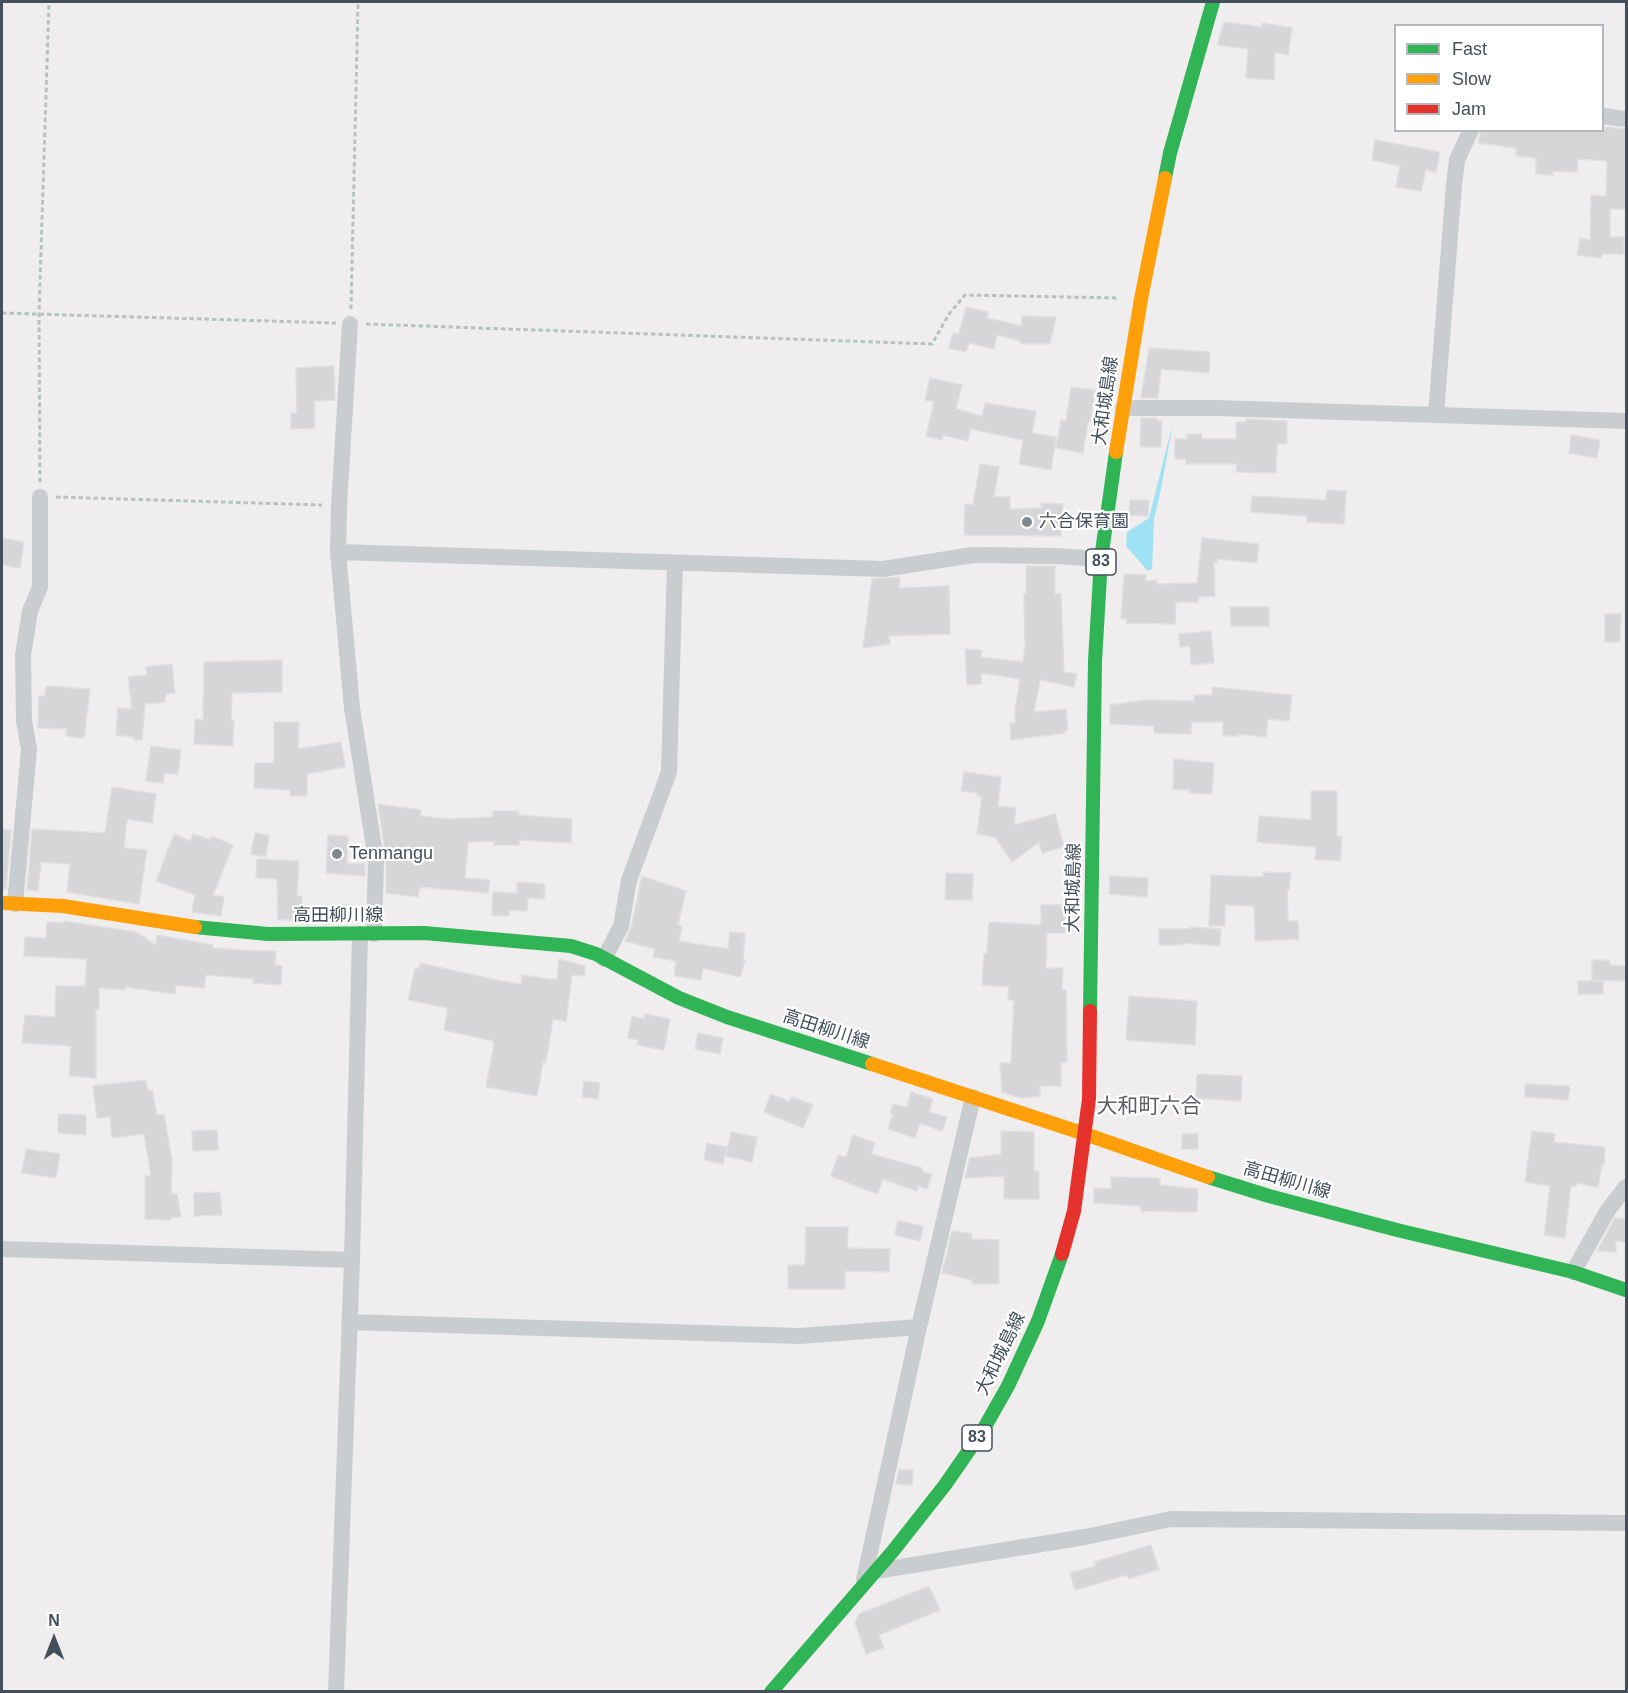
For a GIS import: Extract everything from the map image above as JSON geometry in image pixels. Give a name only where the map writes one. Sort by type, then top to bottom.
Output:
[{"type":"main road","name":"大和城島線","points":[[771,1692],[876,1571],[945,1485],[982,1430],[1008,1386],[1038,1321],[1055,1276],[1074,1211],[1089,1099],[1095,661],[1101,559],[1141,298],[1170,153],[1213,2]]},
{"type":"main road","name":"高田柳川線","points":[[8,904],[63,906],[215,930],[268,934],[424,933],[571,946],[596,954],[679,998],[727,1017],[1086,1134],[1180,1168],[1269,1196],[1397,1230],[1573,1272],[1626,1290]]},
{"type":"street","points":[[1604,117],[1626,119]]},
{"type":"street","points":[[1436,414],[1457,160],[1470,132]]},
{"type":"street","points":[[336,1692],[349,1322],[367,934],[376,860],[352,708],[338,552],[350,324]]},
{"type":"street","points":[[1123,408],[1215,408],[1626,421]]},
{"type":"street","points":[[8,904],[29,749],[24,720],[23,655],[30,611],[40,587],[40,496]]},
{"type":"street","points":[[338,552],[883,569],[973,555],[1101,559]]},
{"type":"street","points":[[604,958],[621,926],[629,880],[669,772],[675,562]]},
{"type":"street","points":[[862,1586],[973,1097]]},
{"type":"street","points":[[1573,1272],[1608,1210],[1626,1186]]},
{"type":"street","points":[[2,1249],[352,1260]]},
{"type":"street","points":[[349,1322],[800,1336],[919,1327]]},
{"type":"street","points":[[876,1571],[1085,1537],[1171,1519],[1626,1523]]},
{"type":"path","points":[[49,2],[39,314],[40,496],[339,506]]},
{"type":"path","points":[[350,324],[358,2]]},
{"type":"path","points":[[2,313],[932,344],[949,314],[965,295],[1141,298]]},
{"type":"water","points":[[1173,423],[1154,519],[1152,569],[1148,571],[1126,546],[1127,532],[1149,518]]},
{"type":"building","points":[[1224,22],[1262,27],[1263,23],[1292,28],[1288,55],[1275,52],[1274,80],[1246,78],[1248,49],[1217,45]]},
{"type":"building","points":[[1604,127],[1626,129],[1626,209],[1610,209],[1610,237],[1624,237],[1624,254],[1602,254],[1601,258],[1577,255],[1580,238],[1590,240],[1591,195],[1606,196],[1607,161],[1578,159],[1577,172],[1553,171],[1553,175],[1536,174],[1536,158],[1516,156],[1516,148],[1478,143],[1481,132],[1604,132]]},
{"type":"building","points":[[1375,140],[1440,152],[1436,172],[1426,170],[1421,191],[1396,187],[1400,166],[1372,160]]},
{"type":"building","points":[[966,307],[988,312],[987,318],[1022,326],[1022,316],[1056,317],[1050,344],[1021,344],[1021,341],[997,335],[994,349],[969,343],[966,352],[949,348],[953,333],[959,334]]},
{"type":"building","points":[[1149,348],[1210,352],[1209,373],[1161,369],[1158,398],[1141,398]]},
{"type":"building","points":[[334,366],[335,400],[314,401],[315,428],[291,429],[291,413],[297,413],[296,368]]},
{"type":"building","points":[[930,378],[962,385],[956,409],[982,416],[985,403],[1036,411],[1032,433],[1056,437],[1051,470],[1019,464],[1023,440],[970,429],[968,441],[943,435],[942,440],[926,436],[934,402],[925,400]]},
{"type":"building","points":[[1071,387],[1095,390],[1083,453],[1056,448],[1061,420],[1066,421]]},
{"type":"building","points":[[1141,418],[1157,418],[1157,421],[1162,421],[1161,447],[1140,447]]},
{"type":"building","points":[[1246,419],[1287,421],[1287,444],[1277,444],[1276,473],[1236,472],[1237,464],[1186,464],[1186,459],[1175,459],[1175,439],[1187,439],[1187,434],[1202,434],[1202,439],[1236,439],[1236,422],[1246,422]]},
{"type":"building","points":[[1571,435],[1600,440],[1597,458],[1569,453]]},
{"type":"building","points":[[980,464],[999,467],[994,497],[1010,497],[1010,509],[1041,508],[1041,503],[1063,504],[1061,536],[964,535],[965,504],[973,505]]},
{"type":"building","points":[[1327,490],[1346,491],[1344,524],[1307,522],[1307,516],[1251,512],[1252,496],[1326,500]]},
{"type":"building","points":[[1130,500],[1149,500],[1148,516],[1129,515]]},
{"type":"building","points":[[2,538],[24,542],[20,568],[2,565]]},
{"type":"building","points":[[1202,538],[1259,544],[1257,563],[1217,559],[1217,563],[1214,562],[1215,596],[1198,597],[1198,602],[1176,602],[1175,624],[1126,623],[1127,619],[1121,619],[1124,574],[1146,575],[1146,581],[1157,580],[1157,584],[1197,583]]},
{"type":"building","points":[[1026,566],[1055,566],[1055,594],[1061,594],[1064,672],[1077,674],[1074,687],[1040,680],[1034,712],[1066,709],[1068,730],[1064,730],[1065,733],[1011,740],[1010,724],[1015,723],[1020,679],[981,673],[981,684],[967,685],[965,649],[982,650],[981,657],[1023,662]]},
{"type":"building","points":[[900,577],[899,588],[949,586],[950,634],[889,636],[890,644],[863,648],[872,579]]},
{"type":"building","points":[[1230,607],[1269,607],[1269,626],[1231,626]]},
{"type":"building","points":[[1605,614],[1621,614],[1620,642],[1605,642]]},
{"type":"building","points":[[1211,631],[1214,663],[1191,665],[1190,646],[1180,647],[1179,634]]},
{"type":"building","points":[[282,660],[282,692],[232,693],[233,746],[194,744],[195,719],[203,720],[204,662]]},
{"type":"building","points":[[172,664],[175,693],[166,694],[165,702],[145,704],[142,740],[116,735],[118,708],[132,709],[128,677],[147,675],[146,667]]},
{"type":"building","points":[[46,686],[90,689],[84,738],[66,736],[67,729],[38,728],[39,696],[45,696]]},
{"type":"building","points":[[1212,687],[1292,695],[1289,721],[1268,719],[1266,737],[1238,734],[1238,736],[1223,736],[1223,722],[1191,722],[1191,734],[1154,733],[1154,726],[1110,724],[1110,705],[1147,700],[1194,701],[1194,695],[1212,695]]},
{"type":"building","points":[[274,722],[299,722],[298,749],[341,742],[345,767],[307,774],[307,796],[290,796],[290,790],[254,788],[255,763],[274,763]]},
{"type":"building","points":[[151,746],[181,750],[178,774],[165,773],[163,783],[146,781]]},
{"type":"building","points":[[1174,759],[1214,763],[1212,794],[1189,793],[1190,790],[1173,789]]},
{"type":"building","points":[[964,772],[1001,777],[998,806],[1016,808],[1014,825],[1055,814],[1064,847],[1042,853],[1039,842],[1012,862],[995,837],[977,834],[982,796],[977,796],[978,793],[961,791]]},
{"type":"building","points":[[112,787],[156,794],[152,823],[127,819],[124,848],[147,850],[139,904],[67,892],[70,864],[41,862],[38,891],[27,890],[32,829],[105,833]]},
{"type":"building","points":[[1311,791],[1337,791],[1337,836],[1342,837],[1340,861],[1315,859],[1316,847],[1257,842],[1259,816],[1311,820]]},
{"type":"building","points":[[378,804],[421,810],[420,816],[448,819],[493,817],[493,811],[518,811],[519,815],[572,819],[571,843],[519,840],[520,845],[494,845],[494,841],[468,842],[465,878],[490,880],[488,893],[420,887],[418,897],[386,893],[386,859]]},
{"type":"building","points":[[2,829],[11,830],[6,889],[2,889]]},
{"type":"building","points":[[255,833],[269,835],[266,857],[251,854]]},
{"type":"building","points":[[174,834],[190,841],[193,834],[211,840],[212,836],[233,845],[213,895],[224,897],[221,916],[192,912],[195,895],[156,881]]},
{"type":"building","name":"Tenmangu","points":[[328,835],[348,836],[347,864],[365,863],[365,876],[326,873]]},
{"type":"building","points":[[257,859],[299,861],[297,896],[302,896],[302,920],[278,920],[277,879],[256,878]]},
{"type":"building","points":[[1263,872],[1291,873],[1289,890],[1287,890],[1288,921],[1298,921],[1299,939],[1255,941],[1254,906],[1225,905],[1225,926],[1209,926],[1211,875],[1263,877]]},
{"type":"building","points":[[946,873],[973,874],[972,900],[945,900]]},
{"type":"building","points":[[642,876],[686,891],[678,925],[682,926],[679,941],[728,949],[730,932],[745,933],[743,960],[745,960],[740,977],[703,968],[701,980],[674,976],[676,961],[653,957],[655,949],[625,941],[631,928]]},
{"type":"building","points":[[1110,876],[1148,878],[1147,897],[1109,894]]},
{"type":"building","points":[[517,882],[545,884],[544,899],[528,898],[527,911],[509,910],[509,916],[492,915],[493,892],[517,893]]},
{"type":"building","points":[[337,905],[352,905],[352,918],[337,918]]},
{"type":"building","points":[[1041,905],[1064,905],[1065,933],[1047,933],[1046,968],[1063,968],[1062,989],[1066,990],[1067,1062],[1061,1062],[1061,1086],[1040,1086],[1040,1096],[1021,1098],[1002,1092],[1000,1063],[1011,1063],[1014,1000],[1008,1000],[1009,987],[982,985],[984,954],[987,954],[989,922],[1041,925]]},
{"type":"building","points":[[64,921],[136,932],[156,945],[157,935],[213,945],[213,948],[276,951],[275,965],[282,966],[281,985],[253,983],[254,979],[206,975],[204,988],[176,985],[175,994],[125,987],[125,990],[99,988],[99,1010],[96,1010],[96,1078],[69,1076],[71,1046],[22,1043],[25,1015],[55,1017],[56,986],[85,986],[87,959],[24,956],[25,937],[46,938],[47,922],[64,923]]},
{"type":"building","points":[[1190,927],[1221,929],[1220,946],[1183,943],[1183,945],[1159,945],[1159,929],[1190,929]]},
{"type":"building","points":[[559,959],[585,966],[584,976],[572,975],[566,1021],[553,1019],[546,1062],[543,1062],[537,1096],[486,1087],[493,1041],[444,1030],[448,1008],[408,1000],[415,968],[419,969],[420,963],[521,984],[522,975],[557,980]]},
{"type":"building","points":[[1592,960],[1609,960],[1610,965],[1626,966],[1626,981],[1592,980]]},
{"type":"building","points":[[1578,981],[1603,981],[1603,994],[1578,994]]},
{"type":"building","points":[[1129,996],[1197,1001],[1195,1045],[1126,1040]]},
{"type":"building","points":[[645,1014],[670,1019],[664,1050],[637,1045],[638,1040],[628,1038],[632,1016],[644,1019]]},
{"type":"building","points":[[698,1033],[723,1038],[720,1054],[695,1049]]},
{"type":"building","points":[[1197,1074],[1242,1076],[1241,1101],[1196,1098]]},
{"type":"building","points":[[146,1080],[148,1091],[152,1090],[157,1115],[164,1114],[172,1161],[171,1194],[177,1194],[181,1217],[171,1217],[171,1220],[145,1219],[145,1176],[151,1176],[144,1134],[112,1138],[110,1117],[97,1118],[93,1086]]},
{"type":"building","points":[[584,1081],[600,1083],[598,1099],[582,1097]]},
{"type":"building","points":[[1525,1084],[1570,1086],[1568,1100],[1525,1097]]},
{"type":"building","points":[[911,1092],[933,1099],[929,1112],[947,1117],[942,1131],[920,1123],[915,1138],[888,1129],[893,1114],[890,1113],[893,1104],[907,1107]]},
{"type":"building","points":[[771,1094],[789,1101],[792,1097],[813,1105],[803,1128],[764,1112]]},
{"type":"building","points":[[58,1114],[86,1115],[86,1135],[58,1133]]},
{"type":"building","points":[[217,1130],[218,1150],[193,1151],[192,1131]]},
{"type":"building","points":[[1001,1131],[1034,1132],[1034,1171],[1039,1171],[1039,1199],[1004,1199],[1004,1176],[965,1178],[970,1158],[1001,1154]]},
{"type":"building","points":[[1532,1131],[1555,1134],[1554,1142],[1605,1147],[1604,1165],[1602,1165],[1598,1187],[1576,1183],[1576,1187],[1571,1186],[1565,1238],[1544,1235],[1550,1186],[1525,1182]]},
{"type":"building","points":[[731,1132],[757,1137],[752,1162],[726,1156]]},
{"type":"building","points":[[1182,1134],[1198,1134],[1198,1149],[1182,1149]]},
{"type":"building","points":[[853,1135],[875,1143],[871,1154],[922,1168],[923,1172],[932,1174],[927,1189],[918,1186],[917,1191],[883,1179],[877,1194],[831,1176],[838,1155],[846,1157]]},
{"type":"building","points":[[707,1143],[727,1147],[723,1164],[704,1160]]},
{"type":"building","points":[[26,1149],[60,1154],[56,1178],[22,1173]]},
{"type":"building","points":[[1111,1177],[1160,1178],[1160,1185],[1198,1189],[1197,1212],[1141,1211],[1141,1206],[1094,1203],[1094,1188],[1111,1189]]},
{"type":"building","points":[[220,1192],[222,1215],[194,1216],[194,1193]]},
{"type":"building","points":[[1615,1218],[1626,1219],[1626,1242],[1616,1241],[1616,1252],[1597,1251]]},
{"type":"building","points":[[898,1221],[923,1226],[920,1241],[895,1235]]},
{"type":"building","points":[[806,1227],[848,1227],[847,1248],[890,1249],[889,1272],[845,1271],[845,1289],[788,1289],[788,1265],[805,1265]]},
{"type":"building","points":[[952,1231],[972,1234],[971,1239],[999,1240],[999,1284],[972,1284],[972,1280],[942,1273]]},
{"type":"building","points":[[899,1470],[913,1470],[912,1485],[896,1484]]},
{"type":"building","points":[[1151,1545],[1159,1569],[1129,1579],[1127,1575],[1075,1590],[1070,1573],[1096,1566],[1094,1562]]},
{"type":"building","points":[[929,1586],[940,1610],[879,1635],[884,1648],[866,1654],[855,1623],[859,1614]]},
{"type":"traffic: fast","points":[[1165,178],[1213,2]]},
{"type":"traffic: fast","points":[[1090,1011],[1095,661],[1101,559],[1116,452]]},
{"type":"traffic: fast","points":[[195,927],[268,934],[424,933],[571,946],[596,954],[679,998],[727,1017],[872,1064]]},
{"type":"traffic: fast","points":[[1208,1177],[1269,1196],[1397,1230],[1573,1272],[1626,1290]]},
{"type":"traffic: fast","points":[[771,1692],[893,1551],[945,1485],[983,1430],[1008,1386],[1038,1321],[1062,1254]]},
{"type":"traffic: slow","points":[[1116,452],[1141,299],[1165,178]]},
{"type":"traffic: slow","points":[[2,903],[63,906],[195,927]]},
{"type":"traffic: slow","points":[[872,1064],[1208,1177]]},
{"type":"traffic: jam","points":[[1062,1254],[1074,1211],[1089,1099],[1090,1011]]},
{"type":"place","name":"六合保育園","points":[[1027,522]]},
{"type":"place","name":"Tenmangu","points":[[337,854]]},
{"type":"district","name":"大和町六合","points":[[1149,1107]]}]
